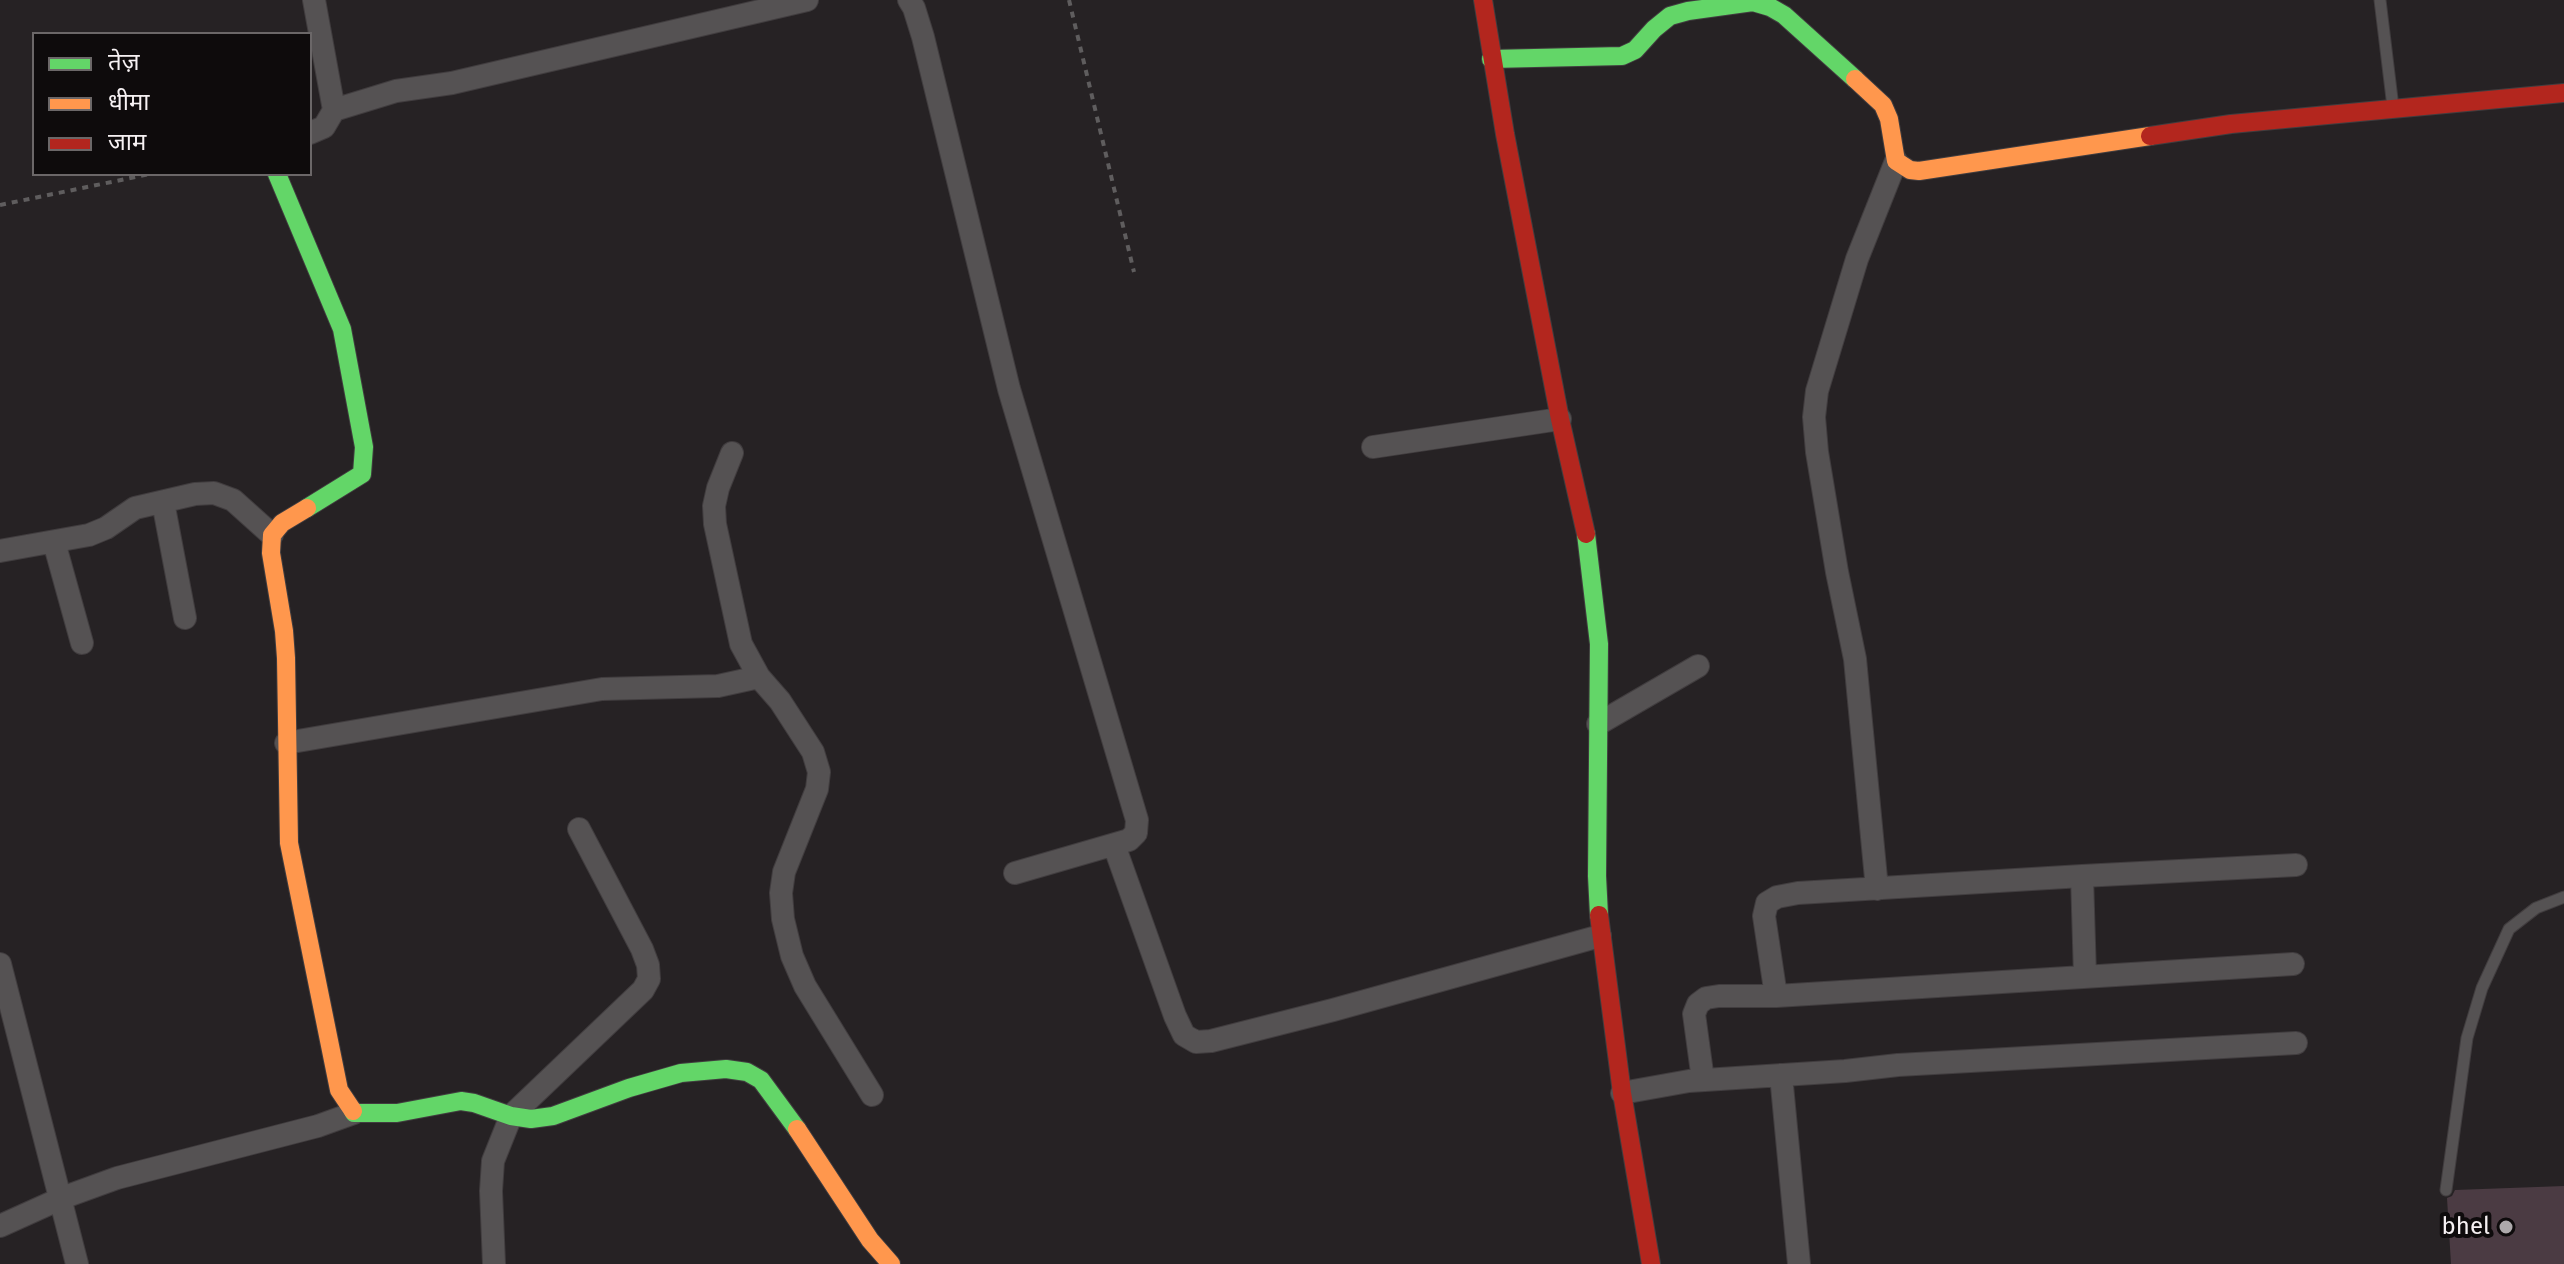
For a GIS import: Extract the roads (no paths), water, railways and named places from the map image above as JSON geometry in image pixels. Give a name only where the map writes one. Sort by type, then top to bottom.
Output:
[{"type":"street","points":[[312,132],[324,127],[334,110],[314,0]]},
{"type":"street","points":[[909,0],[923,37],[1009,389],[1137,820],[1136,833],[1129,840],[1015,873]]},
{"type":"street","points":[[1483,0],[1491,59],[1560,419],[1586,536],[1594,592],[1599,644],[1597,876],[1600,936],[1651,1264]]},
{"type":"street","points":[[334,110],[396,91],[452,83],[792,2]]},
{"type":"street","points":[[1491,59],[1622,56],[1635,50],[1670,16],[1753,2],[1771,3],[1883,105],[1889,119],[1896,161],[1857,259],[1817,391],[1814,417],[1837,572],[1855,659],[1877,889]]},
{"type":"street","points":[[1896,161],[1910,170],[1919,171],[2231,124],[2564,93]]},
{"type":"street","points":[[278,176],[342,329],[364,447],[362,474],[282,523],[272,535],[271,553],[284,631],[287,808],[296,884],[339,1090],[354,1113]]},
{"type":"street","points":[[1373,447],[1560,419]]},
{"type":"street","points":[[732,453],[714,506],[715,524],[741,644],[759,677],[780,701],[813,752],[819,772],[817,789],[784,872],[781,893],[783,919],[792,956],[805,986],[872,1095]]},
{"type":"street","points":[[0,551],[89,535],[106,528],[135,508],[195,494],[214,493],[233,500],[272,535]]},
{"type":"street","points":[[163,502],[185,618]]},
{"type":"street","points":[[54,542],[82,643]]},
{"type":"street","points":[[1598,724],[1698,666]]},
{"type":"street","points":[[286,743],[602,689],[718,686],[759,677]]},
{"type":"street","points":[[494,1264],[493,1161],[511,1116],[643,990],[649,979],[642,949],[579,829]]},
{"type":"street","points":[[1114,845],[1175,1016],[1184,1035],[1196,1042],[1211,1041],[1333,1010],[1600,936]]},
{"type":"street","points":[[1776,996],[1764,916],[1767,903],[1777,897],[1798,893],[2296,865]]},
{"type":"street","points":[[2082,876],[2085,976]]},
{"type":"street","points":[[0,964],[77,1264]]},
{"type":"street","points":[[1703,1080],[1694,1014],[1698,1004],[1706,998],[2293,964]]},
{"type":"street","points":[[1622,1093],[1703,1080],[1914,1064],[2296,1043]]},
{"type":"street","points":[[0,1226],[117,1178],[318,1126],[354,1113],[397,1113],[461,1101],[531,1119],[553,1116],[681,1073],[726,1069],[747,1072],[761,1080],[870,1240],[891,1264]]},
{"type":"street","points":[[1781,1075],[1799,1264]]},
{"type":"lane","points":[[2380,0],[2393,108]]},
{"type":"lane","points":[[2446,1190],[2467,1038],[2482,988],[2509,929],[2536,908],[2564,897]]},
{"type":"place","name":"bhel","points":[[2506,1227]]}]
